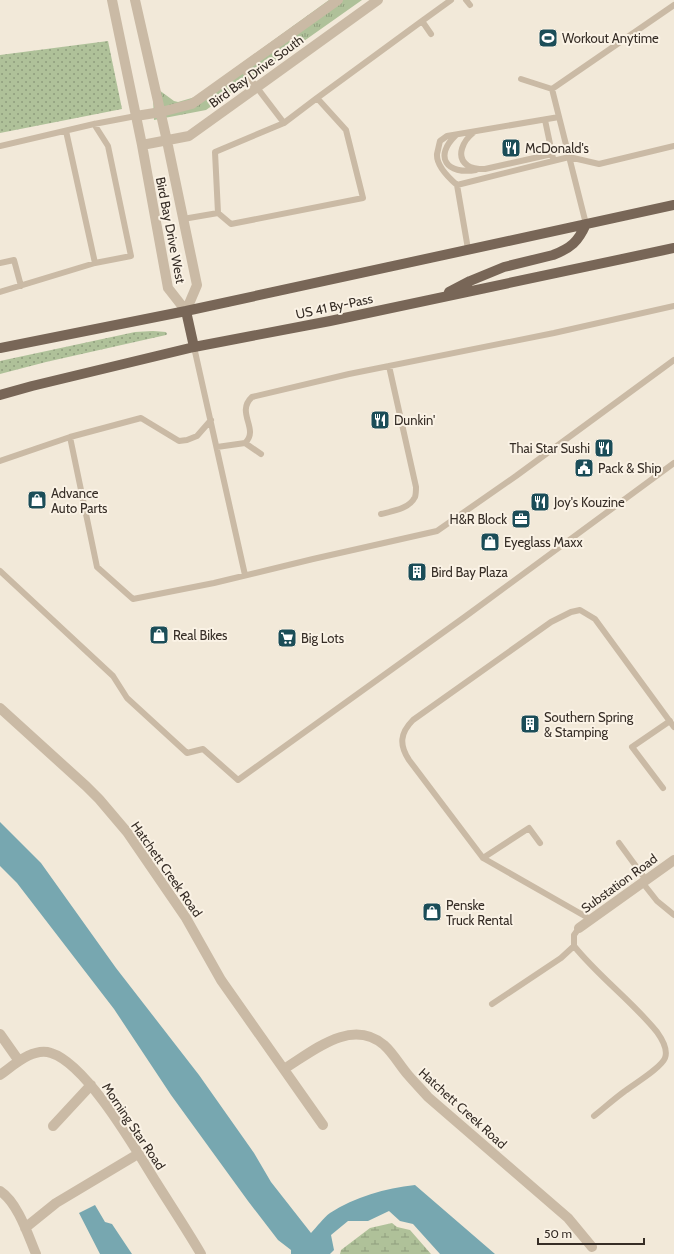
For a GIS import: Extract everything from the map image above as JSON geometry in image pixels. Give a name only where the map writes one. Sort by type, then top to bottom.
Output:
[{"type":"main road","name":"US 41 By-Pass","points":[[0,348],[186,311],[674,205]]},
{"type":"main road","points":[[437,298],[487,274],[504,268],[553,256],[574,244],[586,224]]},
{"type":"main road","name":"US 41 By-Pass","points":[[0,395],[194,347],[330,321],[674,248]]},
{"type":"main road","points":[[186,311],[194,347]]},
{"type":"street","name":"Bird Bay Drive West","points":[[112,0],[142,145],[168,288],[186,311],[197,285],[161,112],[135,0]]},
{"type":"street","name":"Bird Bay Drive South","points":[[142,145],[189,136],[378,0]]},
{"type":"street","name":"Bird Bay Drive South","points":[[136,116],[161,112],[192,104],[333,1]]},
{"type":"street","name":"Hatchett Creek Road","points":[[0,708],[86,786],[103,803],[127,832],[186,918],[221,980],[323,1125]]},
{"type":"street","name":"Substation Road","points":[[579,928],[674,860]]},
{"type":"street","points":[[0,1034],[19,1061]]},
{"type":"street","name":"Hatchett Creek Road","points":[[284,1070],[338,1037],[352,1034],[372,1038],[387,1048],[409,1076],[428,1096],[568,1218],[592,1247]]},
{"type":"street","name":"Morning Star Road","points":[[0,1075],[19,1061],[32,1054],[41,1052],[51,1053],[62,1058],[74,1067],[104,1101],[201,1254]]},
{"type":"street","points":[[53,1126],[91,1086]]},
{"type":"street","points":[[25,1228],[56,1203],[138,1154]]},
{"type":"street","points":[[0,1191],[15,1207],[36,1254]]},
{"type":"lane","points":[[317,98],[346,130],[363,198],[231,224],[218,212],[215,152],[284,123],[317,98],[451,0]]},
{"type":"lane","points":[[552,90],[674,5]]},
{"type":"lane","points":[[422,21],[431,34]]},
{"type":"lane","points":[[242,68],[284,123]]},
{"type":"lane","points":[[521,79],[552,90]]},
{"type":"lane","points":[[552,90],[586,224]]},
{"type":"lane","points":[[0,146],[94,124],[136,116]]},
{"type":"lane","points":[[468,249],[457,185],[443,170],[437,160],[440,141],[447,136],[559,117]]},
{"type":"lane","points":[[545,120],[553,161]]},
{"type":"lane","points":[[0,292],[95,264],[131,256],[108,146],[94,124]]},
{"type":"lane","points":[[66,131],[95,264]]},
{"type":"lane","points":[[474,132],[468,136],[462,148],[461,155],[463,162],[475,169],[485,169]]},
{"type":"lane","points":[[456,135],[446,148],[444,155],[446,162],[452,168],[468,172],[552,154]]},
{"type":"lane","points":[[457,185],[569,158],[599,164],[674,146]]},
{"type":"lane","points":[[183,219],[218,212]]},
{"type":"lane","points":[[0,263],[14,260],[21,286]]},
{"type":"lane","points":[[245,443],[249,438],[250,428],[245,409],[252,397],[389,366],[554,334],[674,306]]},
{"type":"lane","points":[[194,347],[245,575]]},
{"type":"lane","points":[[70,437],[97,567],[133,599],[214,583],[438,531],[522,472],[674,360]]},
{"type":"lane","points":[[381,514],[401,509],[409,504],[415,496],[416,487],[389,366]]},
{"type":"lane","points":[[0,461],[70,437],[141,418],[179,441],[197,436],[211,420]]},
{"type":"lane","points":[[217,447],[245,443],[261,454]]},
{"type":"lane","points":[[0,571],[113,676],[127,698],[187,753],[203,749],[238,780],[466,616],[674,463]]},
{"type":"lane","points":[[590,919],[483,858],[405,754],[402,744],[403,735],[413,720],[551,622],[571,612],[580,610],[595,619],[674,727]]},
{"type":"lane","points":[[663,788],[632,747],[670,721]]},
{"type":"lane","points":[[483,858],[529,828],[540,844]]},
{"type":"lane","points":[[619,842],[657,901],[674,915]]},
{"type":"lane","points":[[579,928],[574,935],[574,946],[658,1033],[665,1048],[665,1058],[656,1068],[594,1116]]},
{"type":"lane","points":[[492,1004],[561,958],[574,946]]},
{"type":"green space","points":[[329,0],[362,0],[206,110],[154,120],[151,51],[159,90],[174,101],[178,102],[195,97]]},
{"type":"green space","points":[[108,41],[122,109],[0,133],[0,55]]},
{"type":"green space","points":[[135,332],[166,332],[167,334],[0,374],[0,361]]},
{"type":"green space","points":[[392,1223],[397,1227],[410,1230],[431,1254],[340,1254],[341,1250],[370,1228]]},
{"type":"water","points":[[0,822],[41,863],[116,968],[199,1075],[254,1153],[271,1182],[311,1233],[327,1215],[350,1202],[393,1188],[415,1185],[495,1254],[440,1254],[413,1224],[400,1221],[389,1211],[368,1221],[348,1221],[331,1235],[334,1250],[330,1254],[291,1254],[291,1250],[278,1240],[171,1095],[114,1009],[17,883],[0,866]]},
{"type":"water","points":[[95,1205],[105,1222],[112,1224],[132,1254],[100,1254],[79,1213]]},
{"type":"place","name":"Workout Anytime","points":[[548,38]]},
{"type":"place","name":"McDonald's","points":[[511,148]]},
{"type":"place","name":"Dunkin'","points":[[380,420]]},
{"type":"place","name":"Thai Star Sushi","points":[[604,448]]},
{"type":"place","name":"Pack & Ship","points":[[584,468]]},
{"type":"place","name":"Advance Auto Parts","points":[[37,500]]},
{"type":"place","name":"Joy's Kouzine","points":[[540,502]]},
{"type":"place","name":"H&R Block","points":[[521,519]]},
{"type":"place","name":"Eyeglass Maxx","points":[[490,542]]},
{"type":"place","name":"Bird Bay Plaza","points":[[417,572]]},
{"type":"place","name":"Real Bikes","points":[[159,635]]},
{"type":"place","name":"Big Lots","points":[[287,638]]},
{"type":"place","name":"Southern Spring & Stamping","points":[[530,724]]},
{"type":"place","name":"Penske Truck Rental","points":[[432,912]]}]
